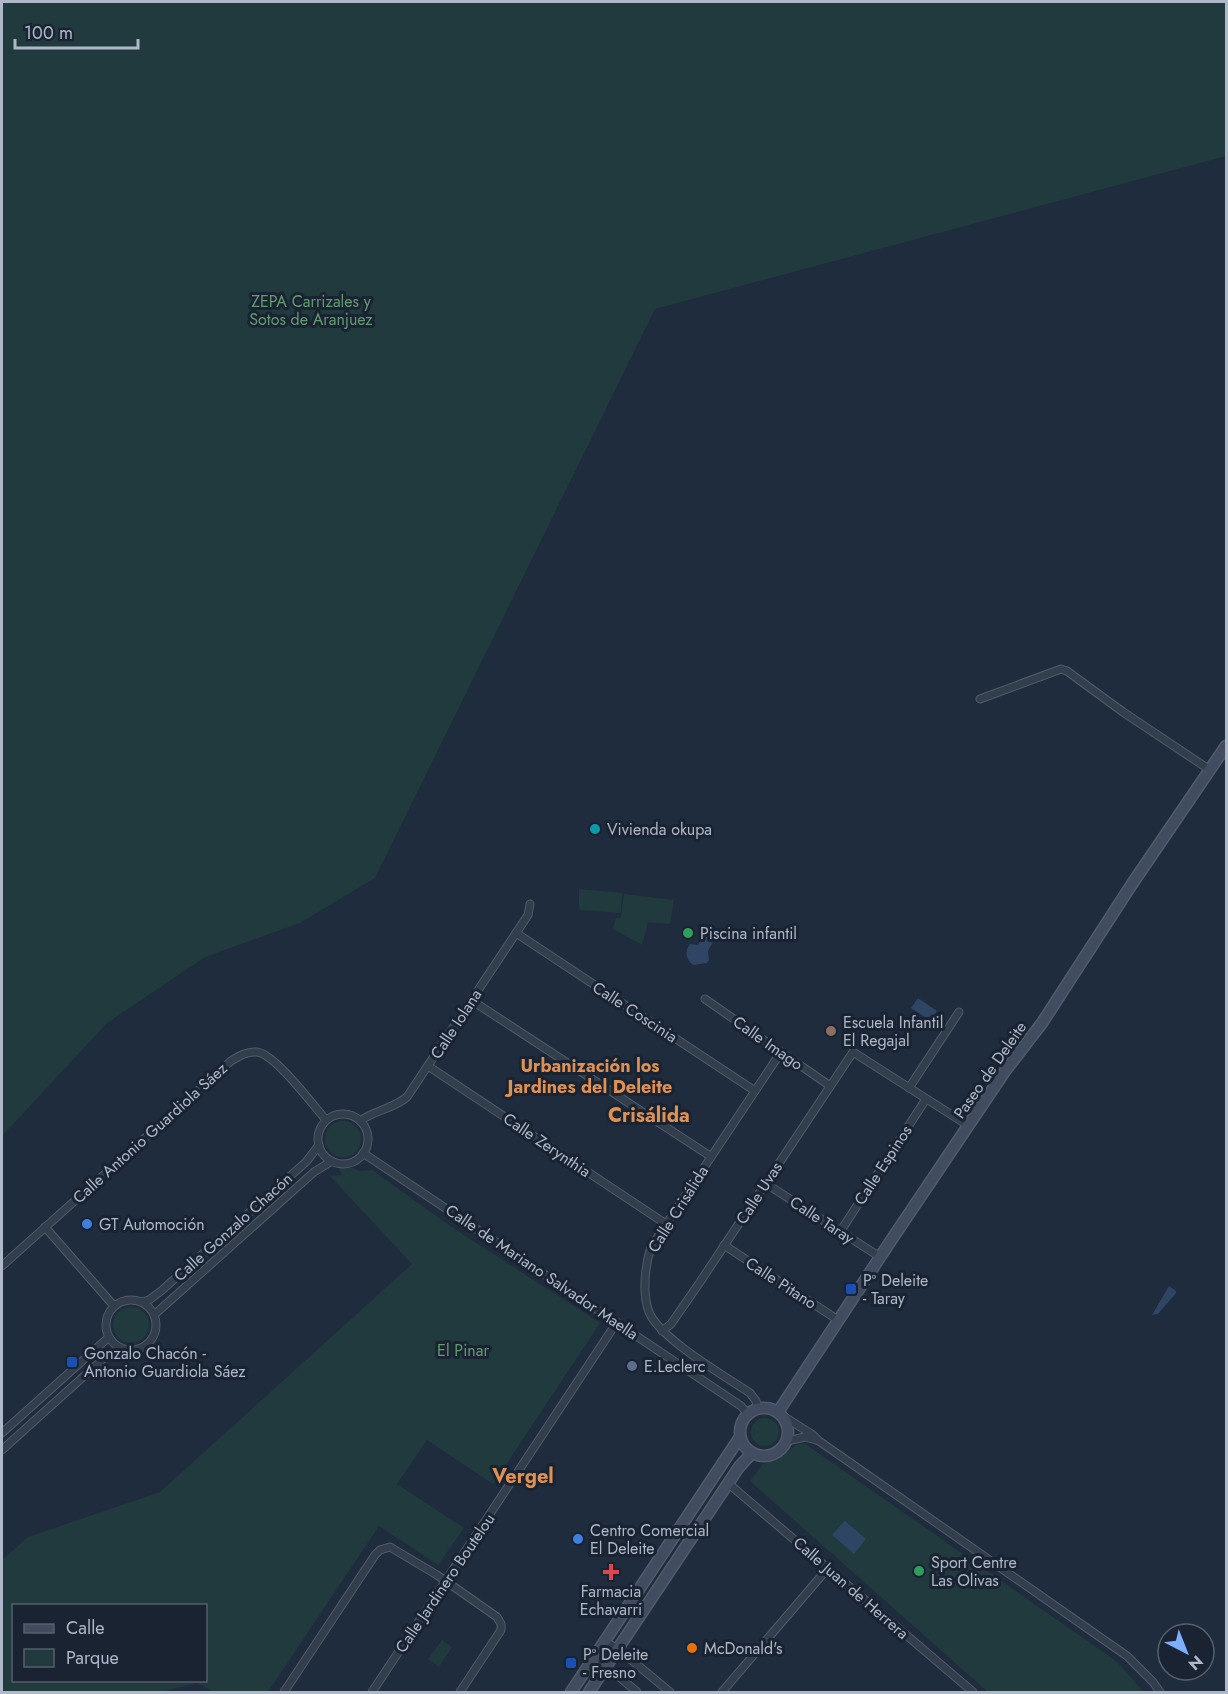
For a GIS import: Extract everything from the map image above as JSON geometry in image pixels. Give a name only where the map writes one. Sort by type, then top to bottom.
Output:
[{"type":"main road","name":"Paseo de Deleite","points":[[780,1414],[880,1257],[1005,1071],[1042,1023],[1132,884],[1227,746]]},
{"type":"main road","points":[[571,1692],[740,1437],[741,1426],[753,1411],[771,1408],[780,1414],[788,1427],[787,1441],[776,1453],[759,1456],[752,1453],[740,1437]]},
{"type":"main road","points":[[589,1692],[739,1467],[752,1453]]},
{"type":"street","points":[[980,699],[1061,669],[1210,770]]},
{"type":"street","name":"Calle Iolana","points":[[360,1121],[366,1116],[398,1105],[407,1097],[528,915],[530,904]]},
{"type":"street","name":"Calle Coscinia","points":[[516,933],[755,1091]]},
{"type":"street","name":"Calle Imago","points":[[705,999],[830,1086]]},
{"type":"street","points":[[471,1000],[710,1156]]},
{"type":"street","points":[[959,1012],[909,1088],[969,1126]]},
{"type":"street","name":"Calle Crisálida","points":[[753,1411],[756,1401],[750,1394],[662,1331],[648,1311],[646,1272],[651,1247],[781,1052]]},
{"type":"street","name":"Calle Uvas","points":[[662,1331],[671,1324],[854,1052],[909,1088]]},
{"type":"street","name":"Calle Antonio Guardiola Sáez","points":[[2,1266],[231,1061],[243,1054],[262,1053],[275,1061],[326,1120]]},
{"type":"street","name":"Calle Zerynthia","points":[[428,1066],[666,1224]]},
{"type":"street","name":"Calle Espinos","points":[[840,1232],[926,1099]]},
{"type":"street","points":[[347,1114],[360,1121],[367,1132],[363,1153],[353,1161],[346,1163],[333,1161],[322,1152],[319,1145],[319,1132],[326,1120],[332,1116],[347,1114]]},
{"type":"street","name":"Calle Gonzalo Chacón","points":[[141,1302],[149,1300],[170,1284],[306,1162],[319,1145]]},
{"type":"street","name":"Calle de Mariano Salvador Maella","points":[[363,1153],[741,1406],[753,1411]]},
{"type":"street","name":"Calle Gonzalo Chacón","points":[[154,1315],[314,1172],[333,1161]]},
{"type":"street","name":"Calle Taray","points":[[765,1183],[880,1257]]},
{"type":"street","points":[[45,1227],[114,1306]]},
{"type":"street","name":"Calle Pitano","points":[[724,1245],[838,1320]]},
{"type":"street","points":[[127,1300],[141,1302],[154,1315],[155,1330],[148,1344],[133,1350],[120,1348],[109,1337],[106,1330],[107,1317],[114,1306],[127,1300]]},
{"type":"street","name":"Calle Jardinero Boutelou","points":[[372,1692],[617,1322]]},
{"type":"street","points":[[2,1433],[109,1337]]},
{"type":"street","points":[[2,1450],[102,1359],[120,1348]]},
{"type":"street","points":[[780,1414],[1127,1656],[1147,1675],[1160,1692]]},
{"type":"street","points":[[787,1441],[805,1437],[819,1441]]},
{"type":"street","name":"Calle Juan de Herrera","points":[[729,1484],[973,1692]]},
{"type":"street","points":[[284,1692],[375,1555],[386,1547],[395,1549],[446,1581],[497,1617],[501,1624],[501,1630],[460,1692]]},
{"type":"street","points":[[722,1692],[828,1568]]},
{"type":"street","points":[[603,1643],[618,1649],[670,1692]]},
{"type":"street","points":[[596,1654],[638,1692]]},
{"type":"green space","name":"ZEPA Carrizales y Sotos de Aranjuez","points":[[2,2],[1226,2],[1226,156],[655,309],[375,878],[300,923],[205,957],[107,1023],[2,1136]]},
{"type":"green space","points":[[579,889],[622,893],[621,913],[579,910]]},
{"type":"green space","points":[[624,894],[674,900],[670,924],[648,922],[642,945],[613,929],[616,918],[621,918]]},
{"type":"green space","points":[[343,1121],[356,1126],[361,1139],[356,1152],[343,1157],[330,1152],[325,1139],[330,1126]]},
{"type":"green space","name":"El Pinar","points":[[336,1162],[360,1171],[372,1170],[450,1226],[600,1323],[493,1484],[427,1440],[397,1484],[464,1528],[438,1565],[379,1526],[268,1692],[214,1692],[197,1683],[162,1692],[2,1692],[2,1560],[28,1537],[160,1492],[412,1264],[330,1176],[342,1175]]},
{"type":"green space","points":[[131,1307],[144,1312],[149,1325],[144,1338],[131,1343],[118,1338],[113,1325],[118,1312]]},
{"type":"green space","points":[[765,1418],[775,1422],[779,1432],[775,1442],[765,1446],[755,1442],[751,1432],[755,1422]]},
{"type":"green space","name":"Sport Centre Las Olivas","points":[[804,1443],[1116,1661],[1144,1692],[988,1692],[750,1481],[763,1464],[778,1459],[796,1445]]},
{"type":"green space","points":[[442,1640],[452,1647],[439,1667],[428,1659]]},
{"type":"water","points":[[703,936],[708,936],[713,942],[708,951],[709,960],[707,963],[693,965],[687,958],[687,950],[690,944],[698,945]]},
{"type":"water","points":[[918,998],[937,1011],[931,1021],[911,1008]]},
{"type":"water","points":[[1169,1286],[1176,1293],[1158,1314],[1152,1315]]},
{"type":"water","points":[[845,1521],[866,1539],[854,1554],[832,1535]]},
{"type":"place","name":"Vivienda okupa","points":[[595,829]]},
{"type":"place","name":"Piscina infantil","points":[[688,933]]},
{"type":"place","name":"Escuela Infantil El Regajal","points":[[831,1031]]},
{"type":"place","name":"GT Automoción","points":[[87,1224]]},
{"type":"place","name":"Pº Deleite - Taray","points":[[851,1289]]},
{"type":"place","name":"Gonzalo Chacón - Antonio Guardiola Sáez","points":[[72,1362]]},
{"type":"place","name":"E.Leclerc","points":[[632,1366]]},
{"type":"place","name":"Centro Comercial El Deleite","points":[[578,1539]]},
{"type":"place","name":"Sport Centre Las Olivas","points":[[919,1571]]},
{"type":"place","name":"Farmacia Echavarri","points":[[611,1572]]},
{"type":"place","name":"McDonald's","points":[[692,1648]]},
{"type":"place","name":"Pº Deleite - Fresno","points":[[571,1663]]},
{"type":"district","name":"Urbanización los Jardines del Deleite","points":[[590,1076]]},
{"type":"district","name":"Crisálida","points":[[649,1115]]},
{"type":"district","name":"Vergel","points":[[523,1476]]}]
